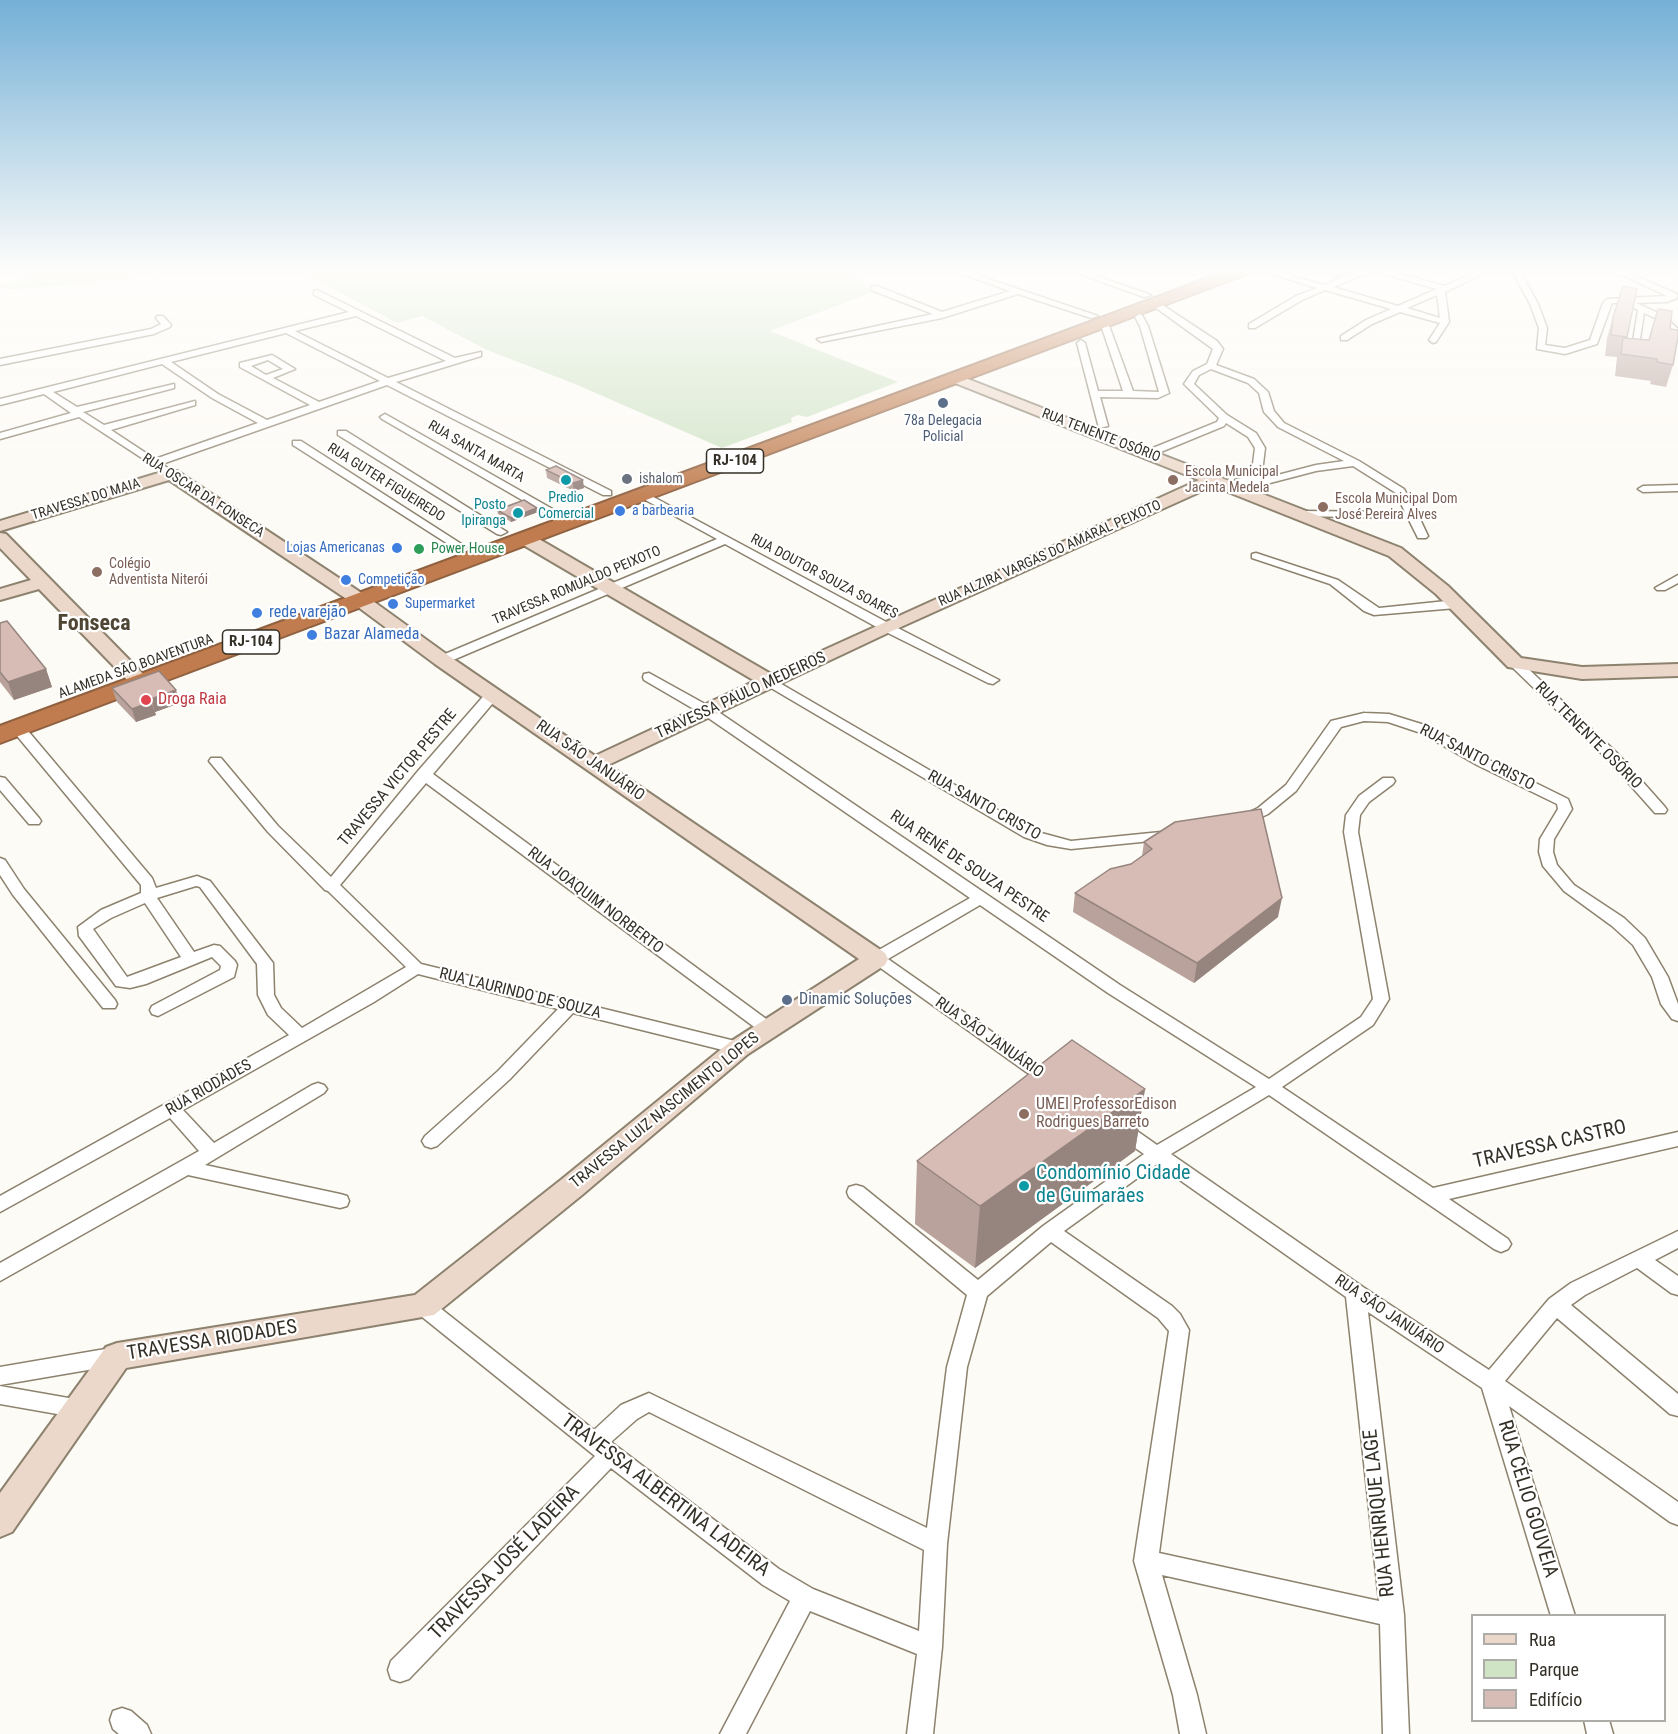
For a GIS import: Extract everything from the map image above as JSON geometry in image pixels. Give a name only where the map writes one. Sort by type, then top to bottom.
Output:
[{"type":"highway","name":"ALAMEDA SÃO BOAVENTURA","points":[[353,595],[460,547],[1012,350]]},
{"type":"highway","name":"ALAMEDA SÃO BOAVENTURA","points":[[6,727],[135,676],[353,595],[526,539],[955,378],[1024,350]]},
{"type":"street","points":[[0,362],[60,350]]},
{"type":"street","points":[[0,402],[207,350]]},
{"type":"street","points":[[326,350],[607,493]]},
{"type":"street","points":[[431,350],[454,361]]},
{"type":"street","points":[[1083,350],[1103,426]]},
{"type":"street","points":[[1111,350],[1129,394]]},
{"type":"street","points":[[1094,393],[1141,395],[1164,393],[1151,350]]},
{"type":"street","points":[[1218,350],[1211,366],[1196,373],[1189,384],[1224,417],[1252,435],[1260,448],[1258,464],[1245,480]]},
{"type":"street","points":[[154,463],[317,405],[478,354]]},
{"type":"street","points":[[163,361],[215,396],[266,424]]},
{"type":"street","points":[[1211,366],[1251,381],[1263,392],[1269,412],[1281,424],[1355,463],[1400,491],[1422,536]]},
{"type":"street","points":[[265,378],[317,405]]},
{"type":"street","name":"RUA TENENTE OSÓRIO","points":[[955,378],[1395,552],[1419,570],[1456,604],[1612,756],[1660,810]]},
{"type":"street","points":[[0,436],[171,386]]},
{"type":"street","name":"RUA OSCAR DA FONSECA","points":[[46,391],[353,595]]},
{"type":"street","points":[[102,429],[192,403]]},
{"type":"street","name":"RUA SANTA MARTA","points":[[385,417],[552,513]]},
{"type":"street","points":[[1147,454],[1220,424],[1224,417]]},
{"type":"street","points":[[342,433],[501,532]]},
{"type":"street","name":"RUA GUTER FIGUEIREDO","points":[[297,443],[460,547]]},
{"type":"street","points":[[1220,483],[1270,480],[1316,468],[1355,463]]},
{"type":"street","name":"TRAVESSA DO MAIA","points":[[0,526],[171,474]]},
{"type":"street","name":"RUA ALZIRA VARGAS DO AMARAL PEIXOTO","points":[[886,627],[1220,483]]},
{"type":"street","points":[[1643,489],[1678,488]]},
{"type":"street","name":"RUA DOUTOR SOUZA SOARES","points":[[644,495],[886,627],[993,680]]},
{"type":"street","points":[[1299,514],[1413,515]]},
{"type":"street","points":[[0,538],[135,676]]},
{"type":"street","name":"RUA SANTO CRISTO","points":[[526,539],[1029,834],[1052,842],[1071,845],[1191,833]]},
{"type":"street","name":"TRAVESSA ROMUALDO PEIXOTO","points":[[442,660],[725,540]]},
{"type":"street","points":[[1256,556],[1334,582],[1368,608],[1378,612],[1456,604]]},
{"type":"street","points":[[1661,588],[1678,578]]},
{"type":"street","points":[[0,595],[42,582]]},
{"type":"street","name":"RUA SÃO JANUÁRIO","points":[[353,595],[442,660],[1061,1088]]},
{"type":"street","name":"TRAVESSA PAULO MEDEIROS","points":[[594,764],[886,627]]},
{"type":"street","name":"RUA TENENTE OSÓRIO","points":[[1515,663],[1582,673],[1678,670]]},
{"type":"street","name":"RUA RENÊ DE SOUZA PESTRE","points":[[649,677],[709,712],[1114,989],[1269,1087],[1501,1244]]},
{"type":"street","name":"TRAVESSA VICTOR PESTRE","points":[[330,887],[423,774],[494,694]]},
{"type":"street","name":"RUA SANTO CRISTO","points":[[1225,825],[1255,815],[1291,788],[1336,724],[1357,718],[1389,718],[1426,730],[1482,762],[1563,802],[1565,809],[1547,839],[1546,852],[1550,866],[1569,888],[1617,922],[1639,942],[1660,977],[1669,1004],[1678,1015]]},
{"type":"street","points":[[6,727],[147,881],[148,896],[190,958]]},
{"type":"street","name":"RUA LAURINDO DE SOUZA","points":[[216,761],[273,829],[330,887],[416,968],[739,1048]]},
{"type":"street","name":"RUA JOAQUIM NORBERTO","points":[[423,774],[767,1028]]},
{"type":"street","points":[[0,781],[34,821]]},
{"type":"street","points":[[920,1734],[930,1647],[936,1544],[957,1366],[978,1292],[1050,1231],[1157,1154],[1269,1087],[1367,1021],[1381,999],[1351,832],[1353,815],[1365,799],[1388,781]]},
{"type":"street","points":[[0,863],[18,892],[109,1004]]},
{"type":"street","points":[[158,1010],[228,973],[228,965],[214,950],[140,980],[130,983],[123,982],[85,932],[89,923],[148,896],[185,883],[198,881],[205,884],[265,963],[266,995],[274,1011],[300,1036]]},
{"type":"street","name":"TRAVESSA LUIZ NASCIMENTO LOPES","points":[[423,1306],[572,1187],[739,1048],[876,959],[982,897]]},
{"type":"street","name":"RUA RIODADES","points":[[0,1205],[416,968]]},
{"type":"street","points":[[430,1141],[504,1075],[569,1007]]},
{"type":"street","points":[[0,1273],[212,1153],[318,1089]]},
{"type":"street","points":[[172,1109],[212,1153]]},
{"type":"street","name":"RUA SÃO JANUÁRIO","points":[[1109,1121],[1356,1293],[1491,1383],[1678,1515]]},
{"type":"street","name":"TRAVESSA CASTRO","points":[[1432,1196],[1678,1139]]},
{"type":"street","points":[[186,1168],[340,1201]]},
{"type":"street","points":[[856,1192],[978,1292]]},
{"type":"street","points":[[1050,1231],[1165,1312],[1179,1330],[1146,1561],[1185,1695],[1192,1734]]},
{"type":"street","points":[[1491,1383],[1556,1305],[1578,1289],[1678,1239]]},
{"type":"street","points":[[1639,1259],[1678,1287]]},
{"type":"street","name":"RUA HENRIQUE LAGE","points":[[1356,1293],[1392,1615],[1396,1734]]},
{"type":"street","points":[[1556,1305],[1678,1407]]},
{"type":"street","name":"TRAVESSA RIODADES","points":[[0,1376],[423,1306]]},
{"type":"street","name":"TRAVESSA ALBERTINA LADEIRA","points":[[423,1306],[602,1449],[771,1577],[806,1597],[930,1647]]},
{"type":"street","points":[[0,1521],[117,1356]]},
{"type":"street","name":"RUA CÉLIO GOUVEIA","points":[[1491,1383],[1562,1614]]},
{"type":"street","points":[[0,1395],[80,1409]]},
{"type":"street","name":"TRAVESSA JOSÉ LADEIRA","points":[[400,1670],[602,1449],[629,1412],[649,1402],[936,1544]]},
{"type":"street","points":[[1146,1561],[1392,1615]]},
{"type":"street","points":[[733,1734],[806,1597]]},
{"type":"green space","points":[[487,350],[817,350],[898,382],[807,417],[798,415],[791,418],[792,422],[722,448],[575,384]]},
{"type":"building","points":[[1622,350],[1676,350],[1673,365],[1657,362],[1657,359],[1621,354]]},
{"type":"building","points":[[556,466],[583,480],[573,483],[546,470]]},
{"type":"building","points":[[524,500],[537,508],[511,518],[497,510]]},
{"type":"building","points":[[7,621],[46,669],[8,682],[0,672],[0,623]]},
{"type":"building","points":[[159,671],[176,690],[132,709],[112,688]]},
{"type":"building","points":[[1261,809],[1282,898],[1197,963],[1075,893],[1110,869],[1131,864],[1152,849],[1144,842],[1175,822]]},
{"type":"building","points":[[1072,1040],[1145,1089],[980,1206],[917,1161]]},
{"type":"place","name":"78a Delegacia Policial","points":[[943,403]]},
{"type":"place","name":"ishalom","points":[[627,479]]},
{"type":"place","name":"Predio Comercial","points":[[566,480]]},
{"type":"place","name":"Escola Municipal Jacinta Medela","points":[[1173,480]]},
{"type":"place","name":"Escola Municipal Dom José Pereira Alves","points":[[1323,507]]},
{"type":"place","name":"a barbearia","points":[[620,511]]},
{"type":"place","name":"Posto Ipiranga","points":[[518,513]]},
{"type":"place","name":"Lojas Americanas","points":[[397,548]]},
{"type":"place","name":"Power House","points":[[419,549]]},
{"type":"place","name":"Colégio Adventista Niterói","points":[[97,572]]},
{"type":"place","name":"Competição","points":[[346,580]]},
{"type":"place","name":"Supermarket","points":[[393,604]]},
{"type":"place","name":"rede varejão","points":[[257,613]]},
{"type":"place","name":"Bazar Alameda","points":[[312,635]]},
{"type":"place","name":"Droga Raia","points":[[146,700]]},
{"type":"place","name":"Dinamic Soluções","points":[[787,1000]]},
{"type":"place","name":"UMEI ProfessorEdison Rodrigues Barreto","points":[[1024,1114]]},
{"type":"place","name":"Condomínio Cidade de Guimarães","points":[[1024,1186]]},
{"type":"district","name":"Fonseca","points":[[94,624]]}]
